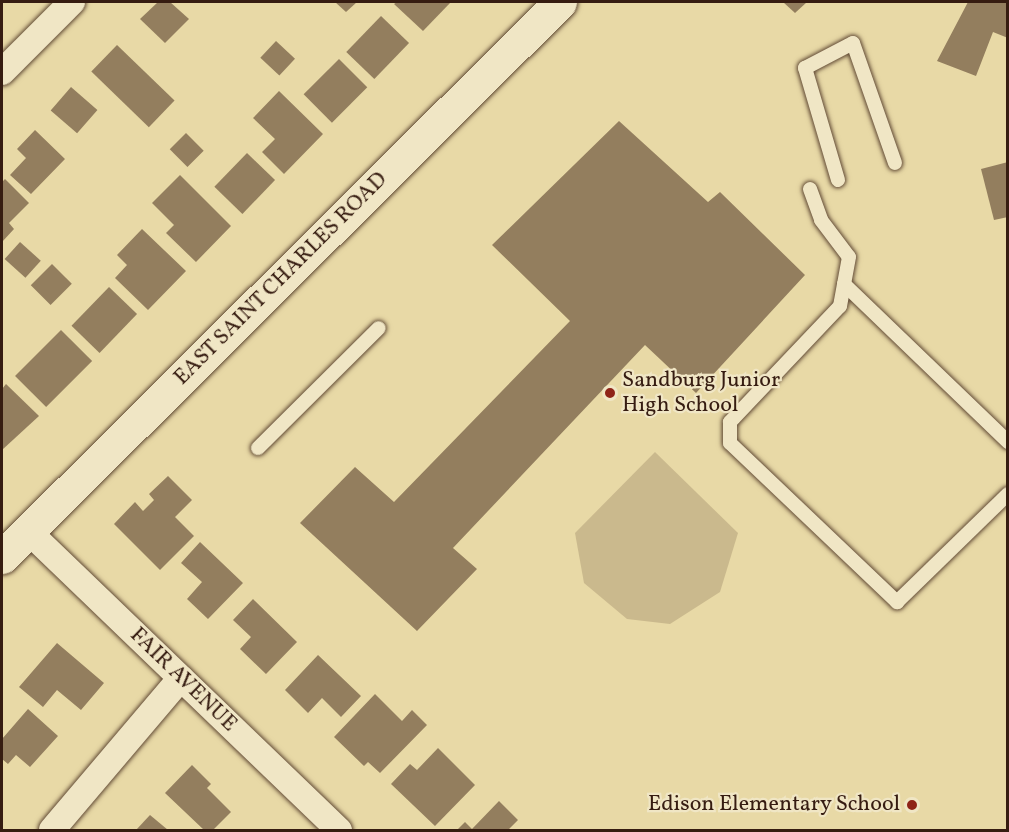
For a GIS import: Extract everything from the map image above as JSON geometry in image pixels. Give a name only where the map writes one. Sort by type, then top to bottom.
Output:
[{"type":"main road","name":"EAST SAINT CHARLES ROAD","points":[[2,557],[560,2]]},
{"type":"street","points":[[2,72],[72,2]]},
{"type":"street","name":"FAIR AVENUE","points":[[27,530],[339,831]]},
{"type":"street","points":[[52,831],[181,678]]},
{"type":"lane","points":[[838,180],[805,68],[853,43],[895,163]]},
{"type":"lane","points":[[810,189],[821,220],[849,257],[840,306],[730,422],[730,443],[897,602],[1008,494]]},
{"type":"lane","points":[[844,284],[1008,442]]},
{"type":"lane","points":[[258,448],[378,328]]},
{"type":"shaded area","points":[[655,452],[738,533],[720,592],[670,624],[627,619],[584,583],[575,533]]},
{"type":"building","points":[[158,2],[170,2],[189,19],[165,43],[140,19]]},
{"type":"building","points":[[335,2],[357,2],[346,12]]},
{"type":"building","points":[[397,2],[451,2],[423,31],[394,4]]},
{"type":"building","points":[[783,2],[807,2],[795,13]]},
{"type":"building","points":[[968,2],[1008,3],[1008,38],[993,32],[976,76],[937,61]]},
{"type":"building","points":[[381,16],[409,43],[374,79],[346,52]]},
{"type":"building","points":[[276,41],[295,59],[279,76],[260,58]]},
{"type":"building","points":[[117,45],[175,101],[149,127],[91,72]]},
{"type":"building","points":[[339,59],[367,87],[332,123],[304,94]]},
{"type":"building","points":[[71,87],[97,110],[77,133],[51,110]]},
{"type":"building","points":[[279,91],[323,134],[284,174],[262,152],[275,139],[253,118]]},
{"type":"building","points":[[619,121],[708,202],[720,192],[805,275],[696,393],[645,345],[453,548],[477,569],[417,631],[300,523],[355,467],[394,502],[570,321],[492,245]]},
{"type":"building","points":[[35,130],[65,159],[31,194],[10,175],[26,158],[17,149]]},
{"type":"building","points":[[186,133],[204,151],[187,167],[170,149]]},
{"type":"building","points":[[247,153],[275,180],[242,214],[214,187]]},
{"type":"building","points":[[1008,162],[1008,217],[994,220],[981,169]]},
{"type":"building","points":[[180,175],[231,226],[196,262],[166,233],[174,225],[152,203]]},
{"type":"building","points":[[5,179],[29,203],[9,223],[14,229],[2,242],[2,182]]},
{"type":"building","points":[[142,229],[186,271],[148,310],[115,278],[127,265],[117,255]]},
{"type":"building","points":[[20,242],[41,261],[25,278],[5,259]]},
{"type":"building","points":[[52,264],[72,284],[51,305],[31,285]]},
{"type":"building","points":[[109,287],[137,314],[100,353],[71,326]]},
{"type":"building","points":[[61,330],[92,361],[46,407],[15,376]]},
{"type":"building","points":[[6,384],[39,416],[2,450],[2,389]]},
{"type":"building","points":[[168,476],[192,500],[175,517],[194,536],[160,570],[114,524],[135,502],[143,511],[154,500],[149,494]]},
{"type":"building","points":[[200,542],[243,583],[208,619],[187,599],[202,582],[181,563]]},
{"type":"building","points":[[253,599],[297,642],[266,674],[240,649],[251,637],[233,620]]},
{"type":"building","points":[[57,643],[104,683],[81,710],[57,690],[43,707],[19,687]]},
{"type":"building","points":[[318,655],[361,696],[341,717],[322,698],[308,713],[285,690]]},
{"type":"building","points":[[375,694],[402,721],[412,710],[427,725],[380,773],[368,762],[364,766],[334,737]]},
{"type":"building","points":[[28,709],[58,736],[30,767],[16,755],[8,764],[2,759],[2,739]]},
{"type":"building","points":[[438,748],[475,785],[435,826],[391,784],[410,764],[417,770]]},
{"type":"building","points":[[192,765],[211,784],[207,788],[231,812],[213,830],[204,830],[165,793]]},
{"type":"building","points":[[499,801],[518,820],[508,830],[457,830],[465,822],[472,829]]},
{"type":"building","points":[[150,815],[168,830],[136,830]]},
{"type":"place","name":"Sandburg Junior High School","points":[[610,393]]},
{"type":"place","name":"Edison Elementary School","points":[[912,805]]}]
